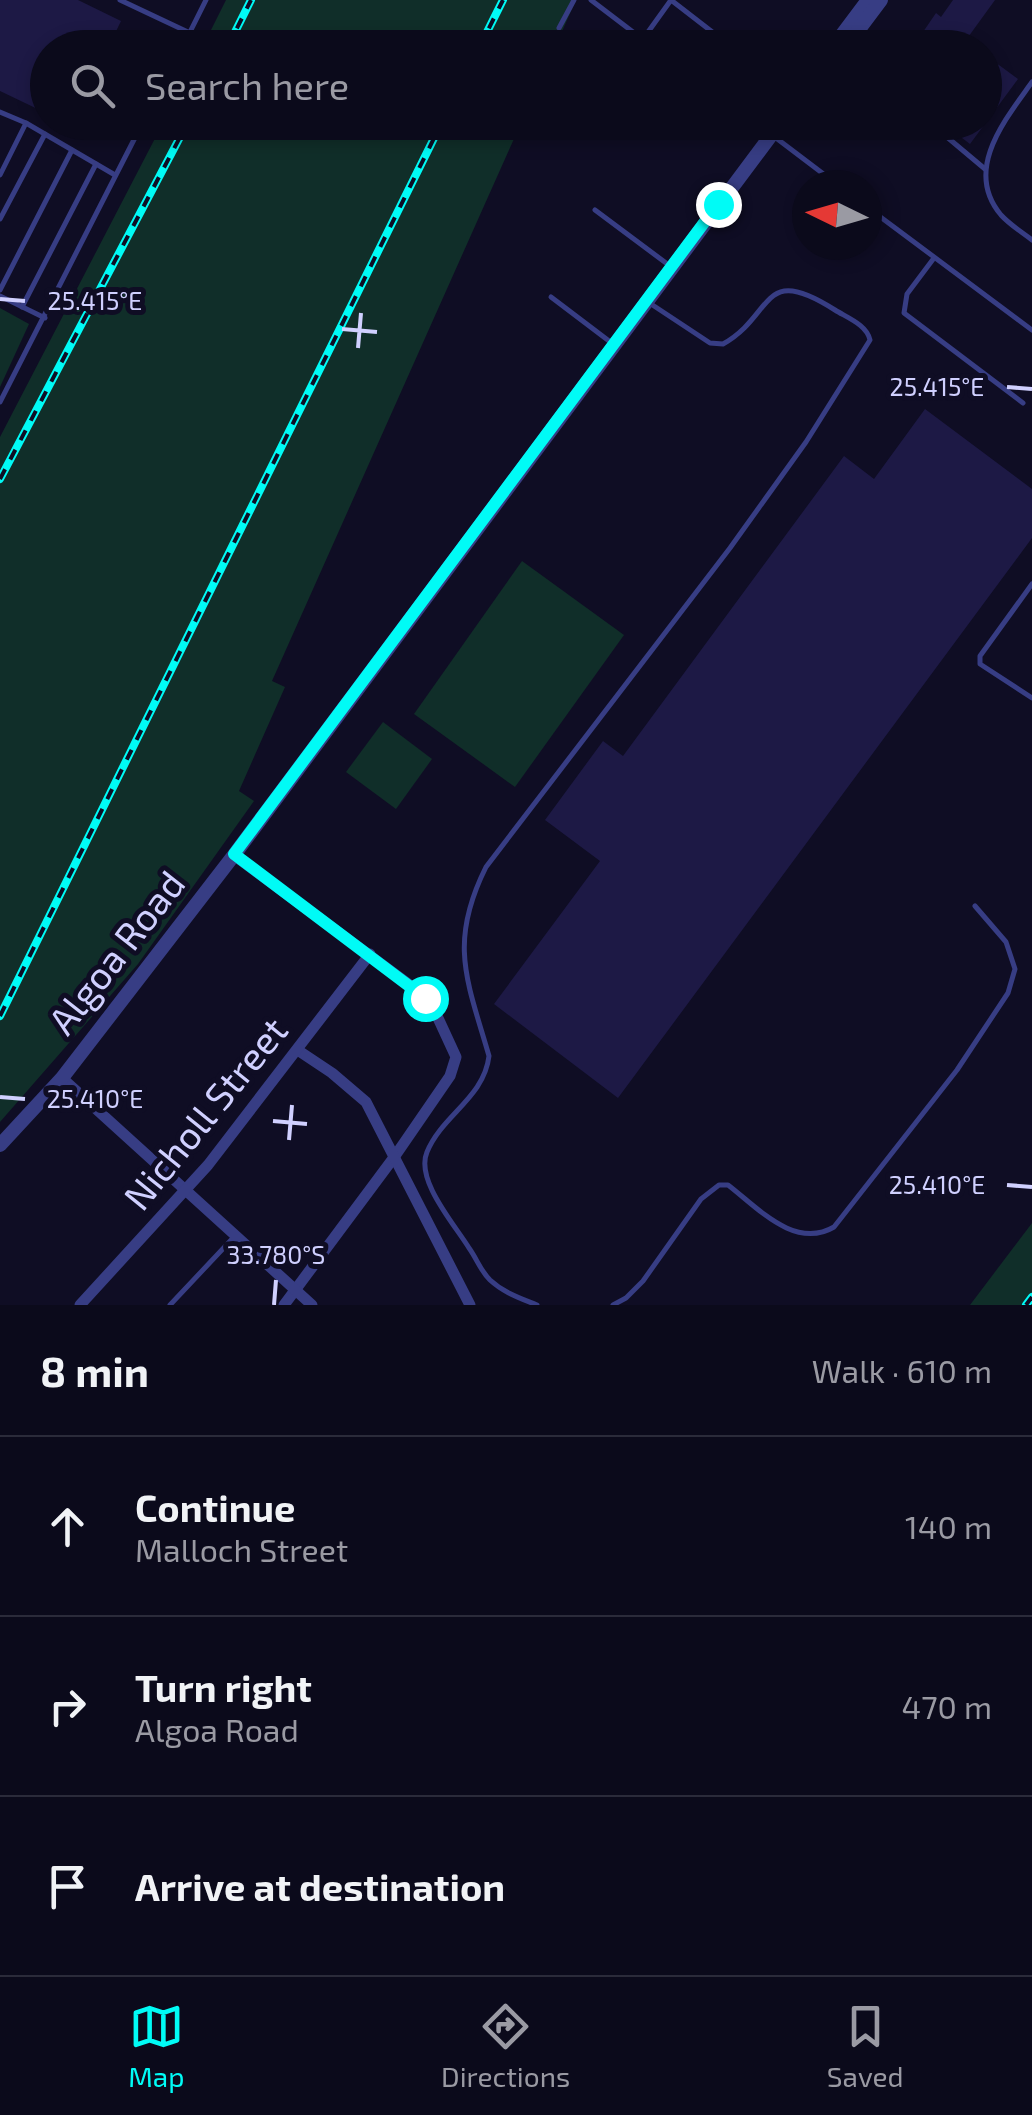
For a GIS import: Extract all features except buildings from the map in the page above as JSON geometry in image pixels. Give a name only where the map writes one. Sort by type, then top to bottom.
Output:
[{"type":"street","points":[[846,30],[868,0]]},
{"type":"street","points":[[858,30],[881,0]]},
{"type":"street","name":"Algoa Road","points":[[0,1145],[62,1078],[234,854],[768,140]]},
{"type":"street","points":[[234,854],[425,998],[453,1048],[454,1065],[395,1156],[284,1305]]},
{"type":"street","name":"Nicholl Street","points":[[80,1305],[185,1193],[298,1052],[370,954]]},
{"type":"street","points":[[298,1052],[362,1097],[470,1305]]},
{"type":"street","points":[[62,1078],[312,1305]]},
{"type":"lane","points":[[120,0],[184,30]]},
{"type":"lane","points":[[191,30],[206,0]]},
{"type":"lane","points":[[559,28],[574,0]]},
{"type":"lane","points":[[591,0],[631,30]]},
{"type":"lane","points":[[649,30],[671,0],[710,30]]},
{"type":"lane","points":[[1002,125],[1032,82]]},
{"type":"lane","points":[[0,122],[2,113],[30,126]]},
{"type":"lane","points":[[0,175],[26,124]]},
{"type":"lane","points":[[0,219],[42,140]]},
{"type":"lane","points":[[55,140],[115,175]]},
{"type":"lane","points":[[0,402],[133,140]]},
{"type":"lane","points":[[788,140],[821,170]]},
{"type":"lane","points":[[950,140],[984,170]]},
{"type":"lane","points":[[994,140],[984,170],[992,201],[1002,217],[1032,240]]},
{"type":"lane","points":[[45,318],[0,293],[72,150]]},
{"type":"lane","points":[[22,306],[96,164]]},
{"type":"lane","points":[[596,210],[673,268]]},
{"type":"lane","points":[[882,218],[1032,330]]},
{"type":"lane","points":[[934,258],[907,294],[904,313],[1023,403]]},
{"type":"lane","points":[[537,1305],[502,1290],[480,1268],[439,1204],[425,1169],[427,1152],[475,1091],[487,1069],[488,1056],[462,941],[476,886],[528,810],[595,728],[806,442],[870,340],[862,327],[802,290],[787,290],[773,296],[729,341],[717,344],[648,302]]},
{"type":"lane","points":[[551,297],[616,346]]},
{"type":"lane","points":[[1032,584],[980,656],[980,664],[1032,698]]},
{"type":"lane","points":[[613,1305],[643,1281],[701,1199],[719,1185],[728,1186],[786,1229],[811,1236],[834,1227],[957,1070],[1008,993],[1014,969],[1006,942],[976,906]]},
{"type":"lane","points":[[170,1305],[234,1236]]},
{"type":"green space","points":[[226,0],[576,0],[563,30],[211,30]]},
{"type":"green space","points":[[154,140],[513,140],[272,681],[285,687],[239,791],[254,801],[138,964],[0,1122],[0,437]]},
{"type":"green space","points":[[0,308],[29,324],[0,387]]},
{"type":"green space","points":[[522,561],[624,635],[515,787],[414,714]]},
{"type":"green space","points":[[383,722],[432,759],[396,809],[346,772]]},
{"type":"green space","points":[[1032,1223],[1032,1305],[970,1305]]},
{"type":"railway","points":[[236,30],[251,0]]},
{"type":"railway","points":[[488,30],[503,0]]},
{"type":"railway","points":[[0,479],[179,140]]},
{"type":"railway","points":[[0,1016],[433,140]]},
{"type":"railway","points":[[1026,1305],[1032,1297]]},
{"type":"route","points":[[425,998],[234,854],[718,204]]}]
